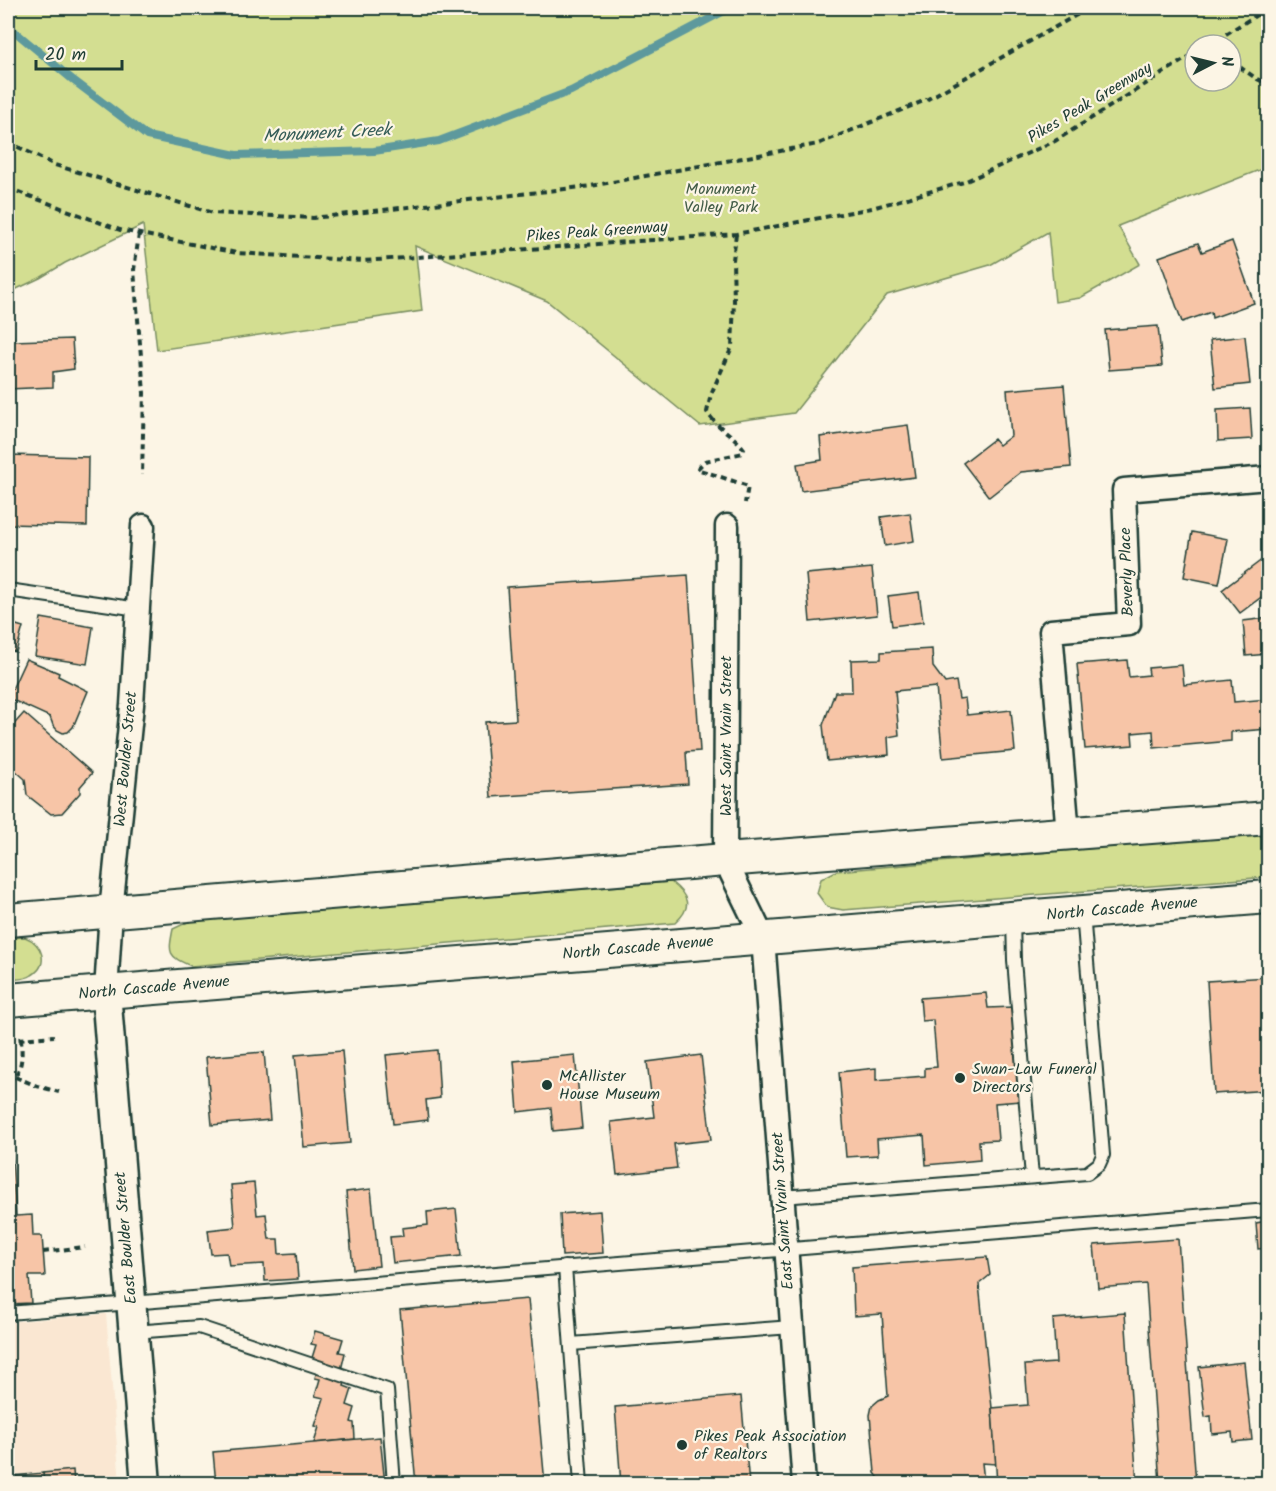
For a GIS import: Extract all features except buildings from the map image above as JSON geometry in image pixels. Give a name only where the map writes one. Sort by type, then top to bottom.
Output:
[{"type":"main road","points":[[8,920],[725,860],[1269,818]]},
{"type":"main road","name":"North Cascade Avenue","points":[[8,1000],[1269,897]]},
{"type":"street","name":"Beverly Place","points":[[1068,834],[1051,632],[1129,624],[1124,490],[1269,478]]},
{"type":"street","name":"West Boulder Street","points":[[106,992],[111,912],[132,705],[142,526]]},
{"type":"street","name":"West Saint Vrain Street","points":[[728,526],[725,860],[763,938]]},
{"type":"street","name":"East Saint Vrain Street","points":[[763,938],[804,1484]]},
{"type":"street","name":"East Boulder Street","points":[[106,992],[146,1484]]},
{"type":"lane","points":[[8,590],[138,609]]},
{"type":"lane","points":[[782,1197],[1087,1173],[1099,1164],[1103,1155],[1083,912]]},
{"type":"lane","points":[[1013,918],[1014,960],[1032,1177]]},
{"type":"lane","points":[[8,1313],[1269,1210]]},
{"type":"lane","points":[[565,1267],[581,1484]]},
{"type":"lane","points":[[134,1332],[199,1327],[387,1389],[394,1484]]},
{"type":"lane","points":[[571,1344],[792,1327]]},
{"type":"path","points":[[8,142],[55,165],[213,213],[313,219],[591,186],[818,144],[926,100],[1089,8]]},
{"type":"path","points":[[1228,33],[1268,8]]},
{"type":"path","name":"Pikes Peak Greenway","points":[[8,188],[120,230],[139,234],[237,253],[363,261],[736,234],[872,208],[964,182],[1055,141],[1183,61]]},
{"type":"path","points":[[1243,69],[1269,84]]},
{"type":"path","points":[[139,234],[134,270],[144,393],[142,475]]},
{"type":"path","points":[[736,234],[733,260],[732,347],[711,394],[707,412],[712,420],[738,440],[744,449],[743,453],[705,461],[697,469],[748,486],[745,503]]},
{"type":"path","points":[[8,1040],[54,1036]]},
{"type":"path","points":[[8,1082],[15,1077],[22,1062],[21,1038]]},
{"type":"path","points":[[15,1077],[59,1092]]},
{"type":"path","points":[[43,1252],[85,1247]]},
{"type":"shaded area","points":[[106,1314],[120,1483],[8,1484],[8,1322]]},
{"type":"green space","name":"Monument Valley Park","points":[[8,8],[1268,8],[1267,167],[1118,226],[1140,264],[1080,298],[1055,302],[1048,232],[990,265],[887,295],[794,413],[700,426],[547,301],[415,246],[422,311],[157,350],[143,225],[65,263],[8,293]]},
{"type":"green space","points":[[1268,833],[1268,877],[843,910],[827,907],[817,893],[821,879],[836,871]]},
{"type":"green space","points":[[671,882],[682,892],[686,902],[684,912],[675,923],[191,966],[178,960],[170,949],[173,929],[192,920]]},
{"type":"green space","points":[[25,937],[36,944],[42,954],[41,965],[29,977],[8,980],[8,938]]},
{"type":"waterway","name":"Monument Creek","points":[[8,26],[73,80],[147,136],[236,155],[374,151],[439,141],[571,91],[730,8]]},
{"type":"place","name":"Swan-Law Funeral Directors","points":[[960,1078]]},
{"type":"place","name":"McAllister House Museum","points":[[547,1085]]},
{"type":"place","name":"Pikes Peak Association of Realtors","points":[[682,1445]]}]
